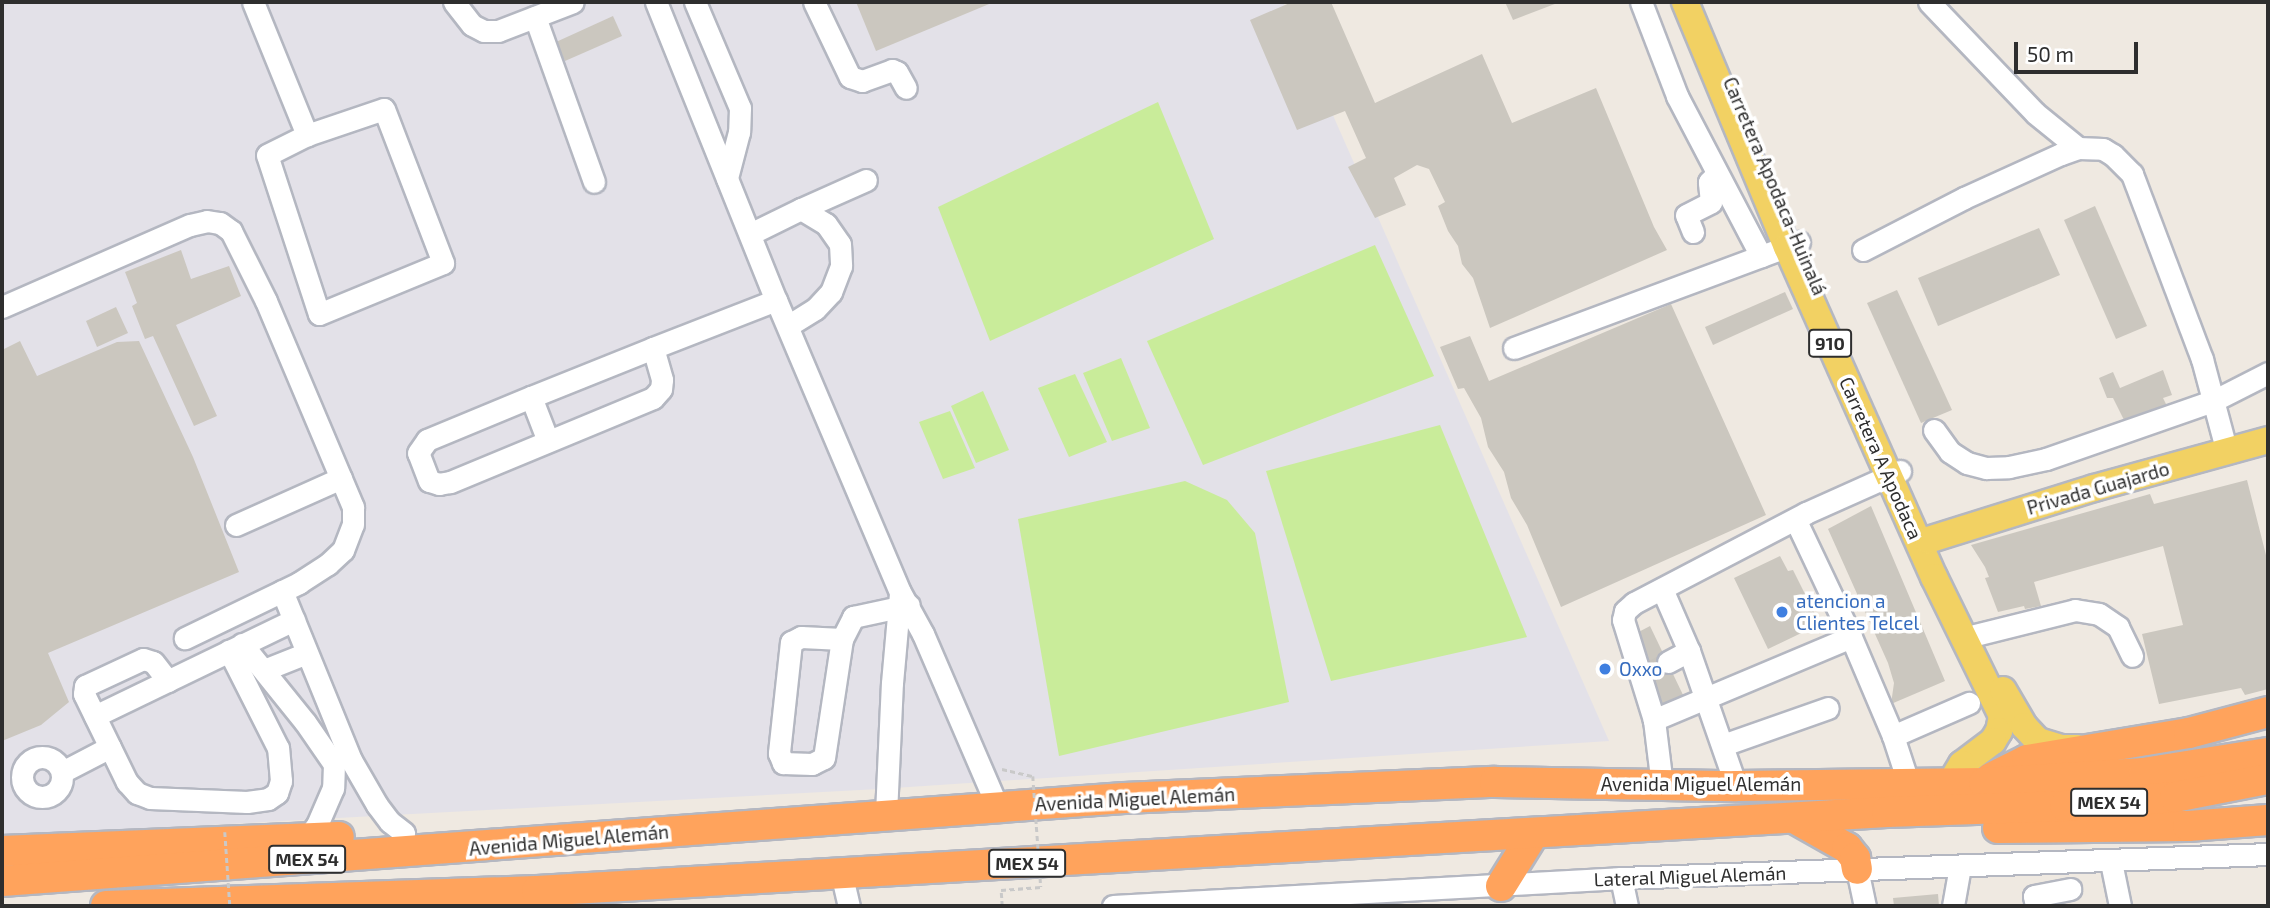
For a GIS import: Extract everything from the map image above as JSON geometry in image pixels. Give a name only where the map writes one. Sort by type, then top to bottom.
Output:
[{"type":"highway","points":[[1984,783],[2001,771],[2026,760],[2189,733],[2268,712]]},
{"type":"highway","name":"Avenida Miguel Alemán","points":[[106,906],[537,891],[1887,812],[1949,797],[1984,783],[2144,773],[2268,753]]},
{"type":"highway","name":"Avenida Miguel Alemán","points":[[2,881],[535,843],[997,806],[1495,782],[1736,786],[1909,785],[1949,797],[2065,806],[2175,797],[2268,779]]},
{"type":"highway","points":[[1887,812],[1931,825],[1977,828],[2188,826],[2268,820]]},
{"type":"highway","points":[[1793,818],[1847,848],[1857,869]]},
{"type":"highway","points":[[2,851],[436,831],[535,843]]},
{"type":"highway","points":[[1501,886],[1534,833]]},
{"type":"highway","points":[[454,906],[537,891]]},
{"type":"main road","name":"910","points":[[1685,2],[1793,245]]},
{"type":"main road","name":"Carretera Apodaca-Huinalá","points":[[1696,2],[1793,245],[1894,473],[1975,635],[1991,677]]},
{"type":"main road","name":"Privada Guajardo","points":[[1928,540],[2094,488],[2268,440]]},
{"type":"main road","name":"Carretera A Apodaca","points":[[1894,473],[1934,577],[1991,677]]},
{"type":"main road","name":"910","points":[[1991,677],[2024,726],[2038,741],[2062,748],[2089,748]]},
{"type":"main road","name":"910","points":[[1949,797],[1962,764],[1993,741],[1999,732],[2002,716],[1991,677]]},
{"type":"street","points":[[253,2],[307,135]]},
{"type":"street","points":[[454,2],[460,14],[484,30],[498,31],[573,2]]},
{"type":"street","points":[[656,2],[902,602],[997,806]]},
{"type":"street","points":[[695,2],[740,108],[739,132],[727,178]]},
{"type":"street","points":[[814,2],[850,77],[862,81],[892,70],[897,72],[906,88]]},
{"type":"street","points":[[1641,2],[1677,96],[1761,256]]},
{"type":"street","points":[[1929,2],[2035,113],[2078,148]]},
{"type":"street","points":[[535,17],[594,182]]},
{"type":"street","points":[[384,109],[443,263],[319,314],[267,155],[307,135],[384,109]]},
{"type":"street","points":[[1863,250],[1975,192],[2078,148],[2103,149],[2132,174],[2189,322],[2227,452]]},
{"type":"street","points":[[1693,232],[1686,215],[1711,202],[1709,181],[1717,174]]},
{"type":"street","points":[[750,234],[866,180]]},
{"type":"street","points":[[788,326],[815,309],[831,292],[841,266],[840,244],[825,224],[801,209]]},
{"type":"street","points":[[2,307],[190,225],[207,221],[220,223],[230,231],[267,301],[353,507],[353,524],[346,543],[328,564],[282,591],[185,638]]},
{"type":"street","points":[[1514,348],[1793,245]]},
{"type":"street","points":[[653,348],[662,385],[653,398],[450,482],[439,484],[429,481],[418,453],[427,440],[653,348],[776,300]]},
{"type":"street","points":[[1934,429],[1950,452],[1967,463],[1986,468],[2009,467],[2046,459],[2213,401],[2268,373]]},
{"type":"street","points":[[531,397],[548,441]]},
{"type":"street","points":[[1662,785],[1646,674],[1626,634],[1625,611],[1634,603],[1796,521],[1806,513],[1894,473]]},
{"type":"street","points":[[236,525],[341,478]]},
{"type":"street","points":[[1796,521],[1851,637],[1893,736],[1909,785]]},
{"type":"street","points":[[1662,589],[1689,651],[1736,786]]},
{"type":"street","points":[[282,591],[307,653],[342,762],[317,825],[306,839]]},
{"type":"street","points":[[842,639],[801,637],[792,642],[779,753],[783,763],[812,764],[824,758],[842,639],[853,617],[902,602]]},
{"type":"street","points":[[886,814],[902,602]]},
{"type":"street","points":[[1975,635],[2076,610],[2099,614],[2118,627],[2132,656]]},
{"type":"street","points":[[94,716],[294,620]]},
{"type":"street","points":[[1654,720],[1851,637]]},
{"type":"street","points":[[236,648],[264,670],[390,822],[404,833]]},
{"type":"street","points":[[168,681],[153,662],[143,659],[89,683],[84,694],[127,782],[137,793],[150,798],[247,802],[268,799],[277,793],[281,780],[278,748],[236,648]]},
{"type":"street","points":[[1668,663],[1689,651]]},
{"type":"street","points":[[264,670],[307,653]]},
{"type":"street","points":[[1893,736],[1969,703]]},
{"type":"street","points":[[1723,745],[1828,708]]},
{"type":"street","points":[[61,772],[110,747]]},
{"type":"street","name":"Lateral Miguel Alemán","points":[[1113,906],[1361,900],[1501,886],[1621,878],[2111,862],[2268,854]]},
{"type":"street","points":[[2111,862],[2120,906]]},
{"type":"street","points":[[2036,906],[2034,896],[2071,898],[2066,863]]},
{"type":"street","points":[[1953,906],[1960,867]]},
{"type":"street","points":[[1857,869],[1865,906]]},
{"type":"street","points":[[841,873],[849,906]]},
{"type":"street","points":[[1621,878],[1627,906]]},
{"type":"path","points":[[1001,769],[1033,776],[1041,887],[1001,890],[1002,906]]},
{"type":"path","points":[[225,832],[230,906]]},
{"type":"shaded area","points":[[2,2],[1283,2],[1609,741],[879,789],[2,836]]},
{"type":"green space","points":[[1158,102],[1214,239],[990,341],[938,207]]},
{"type":"green space","points":[[1375,245],[1434,376],[1203,465],[1147,341]]},
{"type":"green space","points":[[1121,358],[1150,428],[1112,441],[1083,373]]},
{"type":"green space","points":[[1075,374],[1107,442],[1069,457],[1038,388]]},
{"type":"green space","points":[[983,391],[1009,450],[976,463],[951,406]]},
{"type":"green space","points":[[950,411],[975,468],[943,479],[919,422]]},
{"type":"green space","points":[[1440,425],[1527,637],[1331,681],[1266,471]]},
{"type":"green space","points":[[1185,481],[1227,500],[1255,533],[1289,702],[1059,756],[1018,519]]},
{"type":"building","points":[[856,2],[994,2],[876,51]]},
{"type":"building","points":[[1292,2],[1331,2],[1375,103],[1482,54],[1512,123],[1596,88],[1654,227],[1667,250],[1490,328],[1473,278],[1462,264],[1458,246],[1448,231],[1438,206],[1445,202],[1429,169],[1417,165],[1394,178],[1406,205],[1375,218],[1348,167],[1366,158],[1345,111],[1297,130],[1250,20]]},
{"type":"building","points":[[1505,2],[1560,2],[1513,20]]},
{"type":"building","points":[[613,16],[622,36],[565,61],[556,42]]},
{"type":"building","points":[[2095,206],[2147,326],[2116,339],[2064,220]]},
{"type":"building","points":[[2039,228],[2060,275],[1938,326],[1918,278]]},
{"type":"building","points":[[181,250],[191,279],[229,266],[241,296],[176,325],[217,416],[194,426],[153,336],[145,339],[132,306],[137,303],[125,272]]},
{"type":"building","points":[[1897,290],[1952,410],[1921,423],[1867,303]]},
{"type":"building","points":[[1785,292],[1793,309],[1713,345],[1705,327]]},
{"type":"building","points":[[1671,304],[1766,515],[1561,607],[1527,525],[1511,498],[1504,472],[1488,447],[1481,418],[1464,388],[1458,389],[1440,347],[1470,336],[1489,381]]},
{"type":"building","points":[[116,307],[128,333],[97,347],[86,321]]},
{"type":"building","points":[[20,341],[37,376],[117,342],[139,341],[193,457],[239,572],[48,653],[69,702],[41,725],[2,741],[2,350]]},
{"type":"building","points":[[2163,370],[2172,395],[2163,398],[2167,406],[2125,422],[2113,398],[2107,398],[2099,378],[2113,372],[2120,388]]},
{"type":"building","points":[[2247,480],[2268,563],[2268,689],[2245,695],[2241,688],[2159,704],[2142,634],[2183,625],[2163,546],[2034,582],[2041,606],[2025,609],[2024,606],[1998,612],[1985,578],[1989,577],[1985,567],[1971,545],[2150,494],[2154,504]]},
{"type":"building","points":[[1871,506],[1945,681],[1891,704],[1894,683],[1888,663],[1828,529]]},
{"type":"building","name":"atencion a Clientes Telcel","points":[[1780,556],[1788,571],[1793,570],[1820,624],[1768,649],[1734,578]]},
{"type":"building","points":[[1650,626],[1684,697],[1664,707],[1631,636]]},
{"type":"building","points":[[1938,894],[1939,906],[1894,906],[1893,898]]},
{"type":"tunnel","points":[[1648,673],[1668,662]]},
{"type":"place","name":"atencion a Clientes Telcel","points":[[1782,612]]},
{"type":"place","name":"Oxxo","points":[[1605,669]]}]
